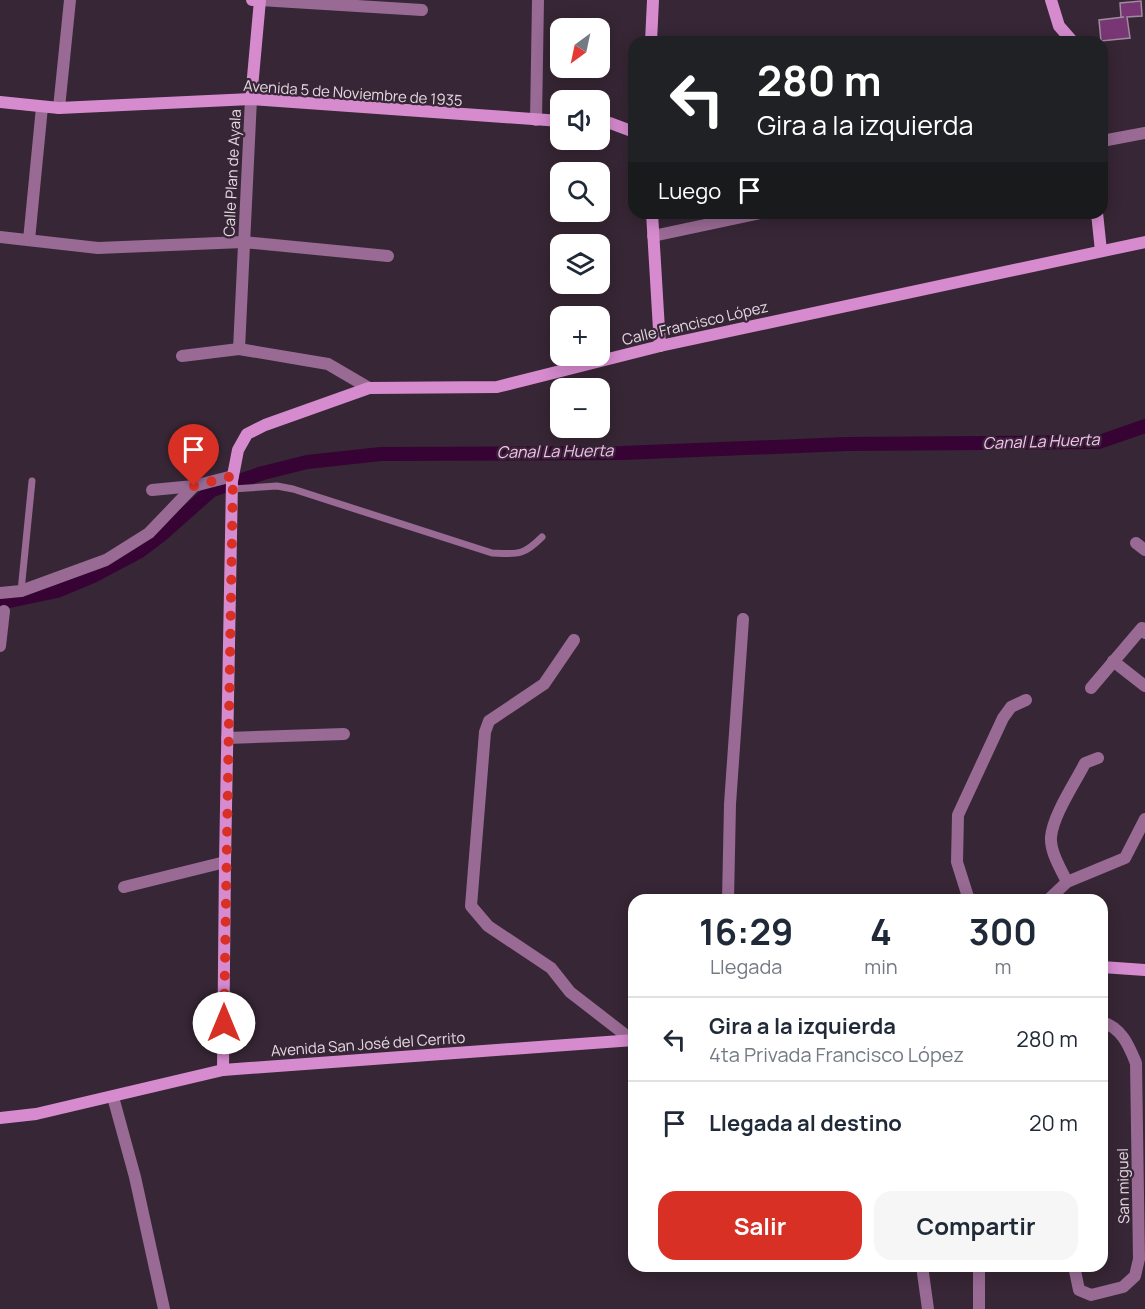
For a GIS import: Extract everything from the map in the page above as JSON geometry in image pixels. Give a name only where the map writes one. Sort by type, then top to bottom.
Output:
[{"type":"street","points":[[58,108],[70,0]]},
{"type":"street","points":[[252,0],[398,4],[422,10]]},
{"type":"street","name":"Calle Plan de Ayala","points":[[239,349],[251,99],[260,0]]},
{"type":"street","points":[[536,120],[538,0]]},
{"type":"street","points":[[651,36],[653,0]]},
{"type":"street","points":[[1051,0],[1059,26],[1068,36]]},
{"type":"street","name":"Avenida 5 de Noviembre de 1935","points":[[0,102],[58,108],[251,99],[550,121]]},
{"type":"street","points":[[29,240],[42,107]]},
{"type":"street","points":[[610,123],[628,130]]},
{"type":"street","points":[[1108,140],[1145,133]]},
{"type":"street","points":[[652,219],[660,346]]},
{"type":"street","points":[[653,236],[733,219]]},
{"type":"street","points":[[1098,219],[1101,251]]},
{"type":"street","points":[[0,237],[98,248],[243,242],[388,255]]},
{"type":"street","name":"Calle Francisco López","points":[[223,1070],[232,483],[238,450],[248,434],[265,425],[369,388],[497,387],[660,346],[1145,242]]},
{"type":"street","points":[[182,356],[239,349],[328,364],[369,388]]},
{"type":"street","points":[[152,490],[232,483]]},
{"type":"street","points":[[0,593],[21,591],[106,560],[149,533],[194,486]]},
{"type":"street","points":[[0,646],[4,611]]},
{"type":"street","points":[[728,894],[730,804],[742,619]]},
{"type":"street","points":[[1091,688],[1142,628],[1145,633]]},
{"type":"street","points":[[574,640],[544,684],[489,721],[485,732],[471,906],[488,926],[550,968],[570,992],[628,1036]]},
{"type":"street","points":[[1113,661],[1145,686]]},
{"type":"street","points":[[967,894],[957,862],[958,815],[1004,718],[1011,707],[1026,700]]},
{"type":"street","points":[[227,738],[344,734]]},
{"type":"street","points":[[1067,882],[1053,852],[1051,837],[1056,820],[1085,763],[1098,758]]},
{"type":"street","points":[[1054,894],[1067,882],[1125,858],[1145,819]]},
{"type":"street","points":[[124,887],[225,862]]},
{"type":"street","points":[[1108,967],[1145,970]]},
{"type":"street","name":"San miguel","points":[[1075,1272],[1078,1290],[1091,1295],[1123,1287],[1135,1276],[1139,1259],[1136,1063],[1129,1044],[1113,1026],[1108,1025]]},
{"type":"street","name":"Avenida San José del Cerrito","points":[[0,1118],[36,1114],[112,1098],[223,1070],[628,1040]]},
{"type":"street","points":[[112,1098],[135,1177],[164,1309]]},
{"type":"street","points":[[923,1272],[928,1309]]},
{"type":"street","points":[[979,1272],[979,1309]]},
{"type":"lane","points":[[21,591],[32,482]]},
{"type":"lane","points":[[232,483],[293,489],[492,553],[519,555],[528,551],[542,537]]},
{"type":"building","points":[[1141,1],[1142,16],[1127,17],[1130,38],[1108,40],[1108,36],[1101,36],[1099,20],[1124,17],[1121,17],[1120,3]]},
{"type":"waterway","name":"Canal La Huerta","points":[[0,603],[57,591],[93,576],[140,551],[212,490],[263,473],[307,462],[381,454],[622,453],[847,444],[1099,442],[1145,426]]},
{"type":"route","points":[[194,486],[233,476],[225,841],[224,1023]]}]
